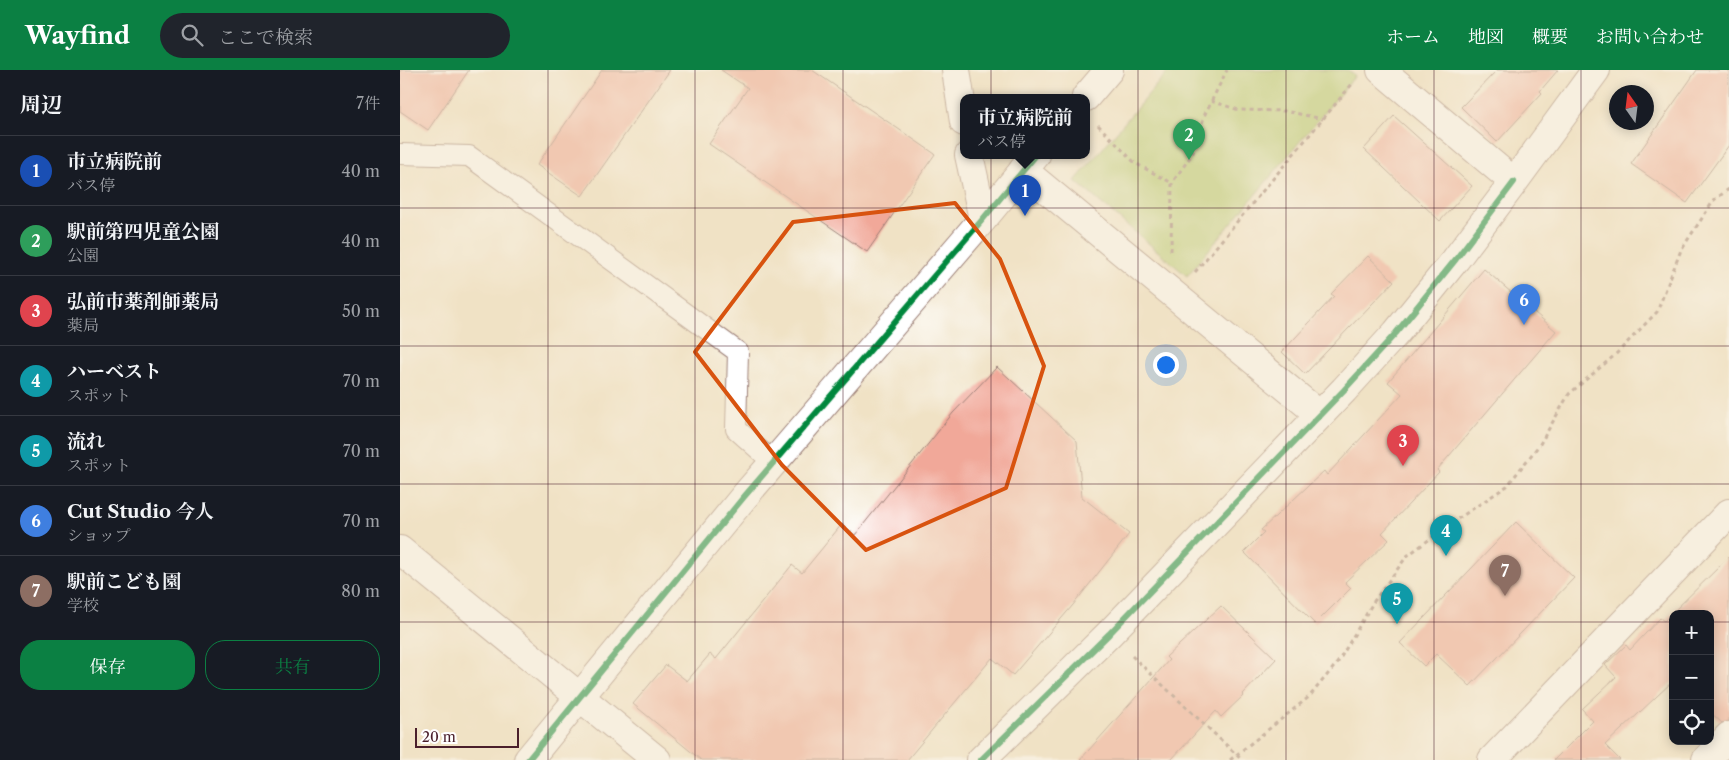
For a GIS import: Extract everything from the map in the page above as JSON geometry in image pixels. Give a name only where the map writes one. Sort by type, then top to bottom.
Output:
[{"type":"street","points":[[956,70],[960,96]]},
{"type":"street","points":[[1089,94],[1109,70]]},
{"type":"street","points":[[981,760],[1109,634],[1320,415],[1396,333],[1456,259],[1596,70]]},
{"type":"street","points":[[1369,74],[1514,182]]},
{"type":"street","points":[[970,159],[983,219]]},
{"type":"street","points":[[528,760],[774,463],[1030,162],[1176,296],[1320,415]]},
{"type":"street","points":[[1492,760],[1728,515]]},
{"type":"street","points":[[400,550],[657,760]]},
{"type":"street","points":[[1706,760],[1729,736]]},
{"type":"lane","points":[[400,154],[468,156],[738,352],[736,429],[774,463]]},
{"type":"path","points":[[1176,296],[1171,262],[1172,183],[1193,153],[1205,114],[1227,70]]},
{"type":"path","points":[[1176,296],[1323,119],[1369,74]]},
{"type":"path","points":[[1212,101],[1239,110],[1285,111],[1323,119]]},
{"type":"path","points":[[1095,123],[1135,163],[1172,183]]},
{"type":"path","points":[[1230,760],[1309,698],[1338,662],[1374,601],[1407,556],[1507,486],[1540,444],[1569,394],[1615,356],[1657,312],[1681,250],[1714,200],[1729,189]]},
{"type":"path","points":[[1109,634],[1242,760]]},
{"type":"highlighted area","points":[[955,203],[1000,259],[1044,366],[1006,488],[866,550],[782,465],[695,352],[793,222]]},
{"type":"green space","points":[[1169,70],[1348,70],[1355,76],[1187,276],[1075,181]]},
{"type":"building","points":[[400,70],[469,70],[428,130],[400,111]]},
{"type":"building","points":[[602,70],[670,70],[582,196],[537,165]]},
{"type":"building","points":[[721,70],[812,70],[935,154],[867,252],[709,144],[748,88]]},
{"type":"building","points":[[1497,70],[1558,70],[1540,91],[1542,93],[1497,142],[1461,107]]},
{"type":"building","points":[[1697,70],[1729,70],[1729,145],[1687,203],[1631,164]]},
{"type":"building","points":[[1394,116],[1472,186],[1440,221],[1364,149]]},
{"type":"building","points":[[1368,256],[1394,281],[1305,374],[1282,352],[1334,296],[1331,294]]},
{"type":"building","points":[[1484,269],[1556,331],[1437,470],[1439,472],[1382,533],[1389,540],[1345,582],[1351,588],[1315,624],[1244,552],[1264,532],[1261,530],[1324,471],[1327,475],[1402,394],[1388,382]]},
{"type":"building","points":[[997,367],[1077,441],[1082,497],[1129,534],[1073,605],[1013,675],[992,658],[907,760],[701,760],[633,704],[666,665],[687,681],[710,654],[716,659],[792,565],[802,573],[842,524],[855,535],[953,413]]},
{"type":"building","points":[[1516,522],[1574,578],[1470,686],[1436,654],[1424,666],[1400,643]]},
{"type":"building","points":[[1729,557],[1729,721],[1722,723],[1714,716],[1714,610],[1675,610]]},
{"type":"building","points":[[1221,606],[1276,659],[1244,695],[1221,717],[1216,711],[1171,760],[1080,760],[1169,660],[1166,657]]},
{"type":"building","points":[[1669,616],[1669,685],[1605,745],[1620,760],[1554,760],[1593,721],[1582,709],[1616,677],[1605,665],[1626,645],[1630,650],[1660,618],[1664,621]]},
{"type":"cycle path","points":[[528,760],[743,498],[1033,159]]},
{"type":"cycle path","points":[[981,760],[1109,634],[1344,390],[1396,333],[1456,259],[1514,182]]},
{"type":"place","name":"駅前第四児童公園","points":[[1189,160]]},
{"type":"place","name":"市立病院前","points":[[1025,216]]},
{"type":"place","name":"Cut Studio 今人","points":[[1524,325]]},
{"type":"place","name":"弘前市薬剤師薬局","points":[[1403,466]]},
{"type":"place","name":"ハーベスト","points":[[1446,556]]},
{"type":"place","name":"駅前こども園","points":[[1505,596]]},
{"type":"place","name":"流れ","points":[[1397,624]]}]
